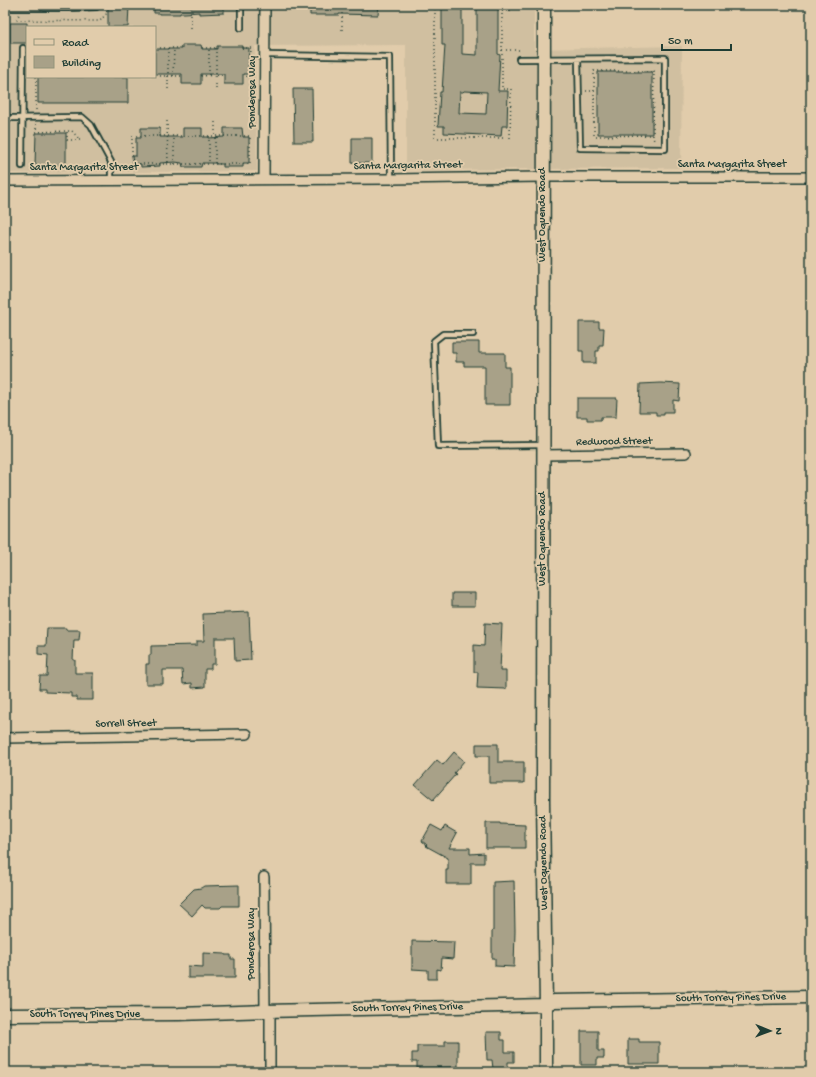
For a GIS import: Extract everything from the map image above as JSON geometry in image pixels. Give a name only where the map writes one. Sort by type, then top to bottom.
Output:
[{"type":"street","name":"Ponderosa Way","points":[[264,179],[265,5]]},
{"type":"street","name":"West Oquendo Road","points":[[544,5],[543,802],[546,1072]]},
{"type":"street","name":"Santa Margarita Street","points":[[5,181],[543,177],[811,177]]},
{"type":"street","name":"Redwood Street","points":[[543,450],[686,453]]},
{"type":"street","name":"Sorrell Street","points":[[5,738],[247,734]]},
{"type":"street","name":"Ponderosa Way","points":[[264,877],[270,1072]]},
{"type":"street","name":"South Torrey Pines Drive","points":[[5,1015],[179,1014],[546,1005],[554,1001],[811,997]]},
{"type":"lane","points":[[5,8],[96,7],[96,5]]},
{"type":"lane","points":[[241,5],[241,28]]},
{"type":"lane","points":[[22,166],[23,48]]},
{"type":"lane","points":[[265,56],[390,57],[391,179]]},
{"type":"lane","points":[[519,59],[665,58],[665,149],[580,148],[578,59]]},
{"type":"lane","points":[[5,118],[82,118],[91,125],[111,162],[111,180]]},
{"type":"lane","points":[[473,334],[443,334],[434,341],[438,446],[543,450]]},
{"type":"path","points":[[16,13],[20,13],[16,20],[100,21],[106,14],[106,5]]},
{"type":"path","points":[[191,5],[191,28]]},
{"type":"path","points":[[342,5],[342,30]]},
{"type":"path","points":[[435,5],[435,138],[510,138],[510,89],[502,89],[502,11],[510,11],[510,5]]},
{"type":"path","points":[[160,48],[182,48]]},
{"type":"path","points":[[168,48],[168,89]]},
{"type":"path","points":[[173,76],[174,48]]},
{"type":"path","points":[[202,48],[217,48],[216,89]]},
{"type":"path","points":[[209,76],[210,48]]},
{"type":"path","points":[[242,48],[251,48],[250,76],[243,76]]},
{"type":"path","points":[[502,50],[519,50]]},
{"type":"path","points":[[594,71],[654,71],[653,135],[594,136],[594,71]]},
{"type":"path","points":[[201,76],[224,75]]},
{"type":"path","points":[[160,76],[182,76]]},
{"type":"path","points":[[36,78],[36,112]]},
{"type":"path","points":[[167,121],[168,164]]},
{"type":"path","points":[[215,122],[215,164]]},
{"type":"path","points":[[32,124],[36,124],[36,132],[67,131],[72,131],[80,140],[67,140],[67,131]]},
{"type":"path","points":[[132,136],[167,136],[250,136],[250,164],[132,164],[132,136]]},
{"type":"path","points":[[174,136],[174,164]]},
{"type":"path","points":[[209,136],[209,164]]},
{"type":"shaded area","points":[[5,5],[534,5],[534,49],[682,46],[681,168],[406,170],[406,45],[255,46],[257,171],[5,173]]},
{"type":"building","points":[[108,5],[129,5],[128,26],[108,26]]},
{"type":"building","points":[[154,5],[224,5],[224,13],[199,14],[199,12],[159,14],[154,13]]},
{"type":"building","points":[[310,5],[379,5],[378,15],[310,15]]},
{"type":"building","points":[[442,5],[458,5],[458,9],[462,8],[462,54],[477,55],[477,8],[486,8],[486,5],[498,5],[498,54],[500,55],[498,91],[508,91],[507,126],[502,126],[501,136],[444,133],[444,126],[438,126],[445,45],[442,45]],"holes":[[[460,92],[487,92],[486,114],[459,113]]]},
{"type":"building","points":[[10,23],[27,23],[26,43],[10,43]]},
{"type":"building","points":[[182,45],[201,45],[202,49],[217,49],[217,46],[242,46],[242,48],[249,48],[248,74],[243,74],[243,84],[224,84],[224,74],[201,74],[201,84],[182,84],[182,74],[156,74],[156,49],[182,49]]},
{"type":"building","points":[[598,72],[652,72],[652,134],[598,134]]},
{"type":"building","points":[[38,78],[128,78],[128,103],[38,103]]},
{"type":"building","points":[[293,89],[312,89],[313,142],[294,142]]},
{"type":"building","points":[[141,128],[160,128],[160,137],[183,137],[183,128],[202,128],[202,137],[208,138],[224,137],[224,128],[242,128],[243,137],[249,137],[249,163],[243,163],[243,167],[223,167],[223,164],[202,163],[201,167],[183,167],[182,163],[175,162],[160,163],[160,166],[141,167],[141,164],[133,164],[132,156],[136,156],[136,138],[141,138]]},
{"type":"building","points":[[36,133],[66,133],[66,165],[35,165]]},
{"type":"building","points":[[352,138],[372,138],[372,163],[352,163]]},
{"type":"building","points":[[579,322],[599,322],[599,328],[604,328],[603,345],[599,345],[599,351],[596,351],[596,363],[583,363],[583,351],[579,351]]},
{"type":"building","points":[[452,342],[479,342],[479,353],[505,353],[505,367],[510,367],[510,405],[485,405],[485,366],[464,366],[464,362],[456,362],[456,353],[452,353]]},
{"type":"building","points":[[640,384],[680,384],[679,401],[673,400],[673,412],[664,412],[664,415],[656,415],[656,412],[639,412]]},
{"type":"building","points":[[577,398],[617,398],[616,417],[601,417],[601,420],[587,420],[587,417],[577,417]]},
{"type":"building","points":[[452,593],[475,593],[475,606],[452,606]]},
{"type":"building","points":[[249,612],[251,660],[235,661],[234,638],[215,638],[215,664],[211,664],[211,669],[205,669],[205,687],[192,688],[192,683],[183,684],[182,670],[163,670],[163,684],[146,684],[146,664],[149,664],[151,646],[197,645],[197,641],[204,641],[203,614]]},
{"type":"building","points":[[485,623],[502,624],[500,671],[506,671],[506,689],[477,688],[478,672],[474,672],[474,645],[484,646]]},
{"type":"building","points":[[47,628],[80,630],[79,640],[74,640],[73,660],[75,660],[75,673],[93,673],[93,700],[77,700],[77,697],[71,697],[71,693],[45,692],[45,689],[39,689],[40,676],[47,676],[48,655],[38,654],[38,646],[46,646]]},
{"type":"building","points":[[476,744],[498,744],[498,762],[524,762],[524,783],[489,783],[489,756],[476,756]]},
{"type":"building","points":[[454,752],[464,761],[454,773],[456,774],[433,800],[415,785],[437,760],[443,765]]},
{"type":"building","points":[[486,823],[525,825],[525,848],[486,848]]},
{"type":"building","points":[[431,825],[442,831],[445,826],[457,833],[449,848],[470,848],[470,854],[484,853],[484,863],[471,863],[471,884],[446,884],[448,858],[426,846],[427,845],[422,841]]},
{"type":"building","points":[[514,881],[514,967],[495,966],[495,958],[492,958],[493,882]]},
{"type":"building","points":[[239,885],[239,906],[205,908],[202,905],[192,916],[179,904],[194,889],[204,886]]},
{"type":"building","points":[[412,941],[454,942],[453,959],[442,958],[441,970],[437,969],[437,979],[428,979],[428,970],[412,969]]},
{"type":"building","points":[[203,953],[231,955],[231,959],[235,959],[235,978],[188,978],[188,966],[203,967]]},
{"type":"building","points":[[581,1031],[598,1031],[598,1051],[604,1051],[604,1058],[597,1058],[597,1065],[581,1065]]},
{"type":"building","points":[[486,1032],[501,1032],[501,1040],[505,1040],[505,1052],[514,1052],[514,1062],[508,1062],[508,1069],[493,1069],[492,1060],[487,1060]]},
{"type":"building","points":[[628,1039],[639,1039],[639,1042],[659,1042],[659,1064],[628,1064]]},
{"type":"building","points":[[445,1041],[458,1041],[458,1067],[417,1068],[417,1062],[412,1062],[412,1053],[417,1053],[417,1046],[445,1046]]}]
